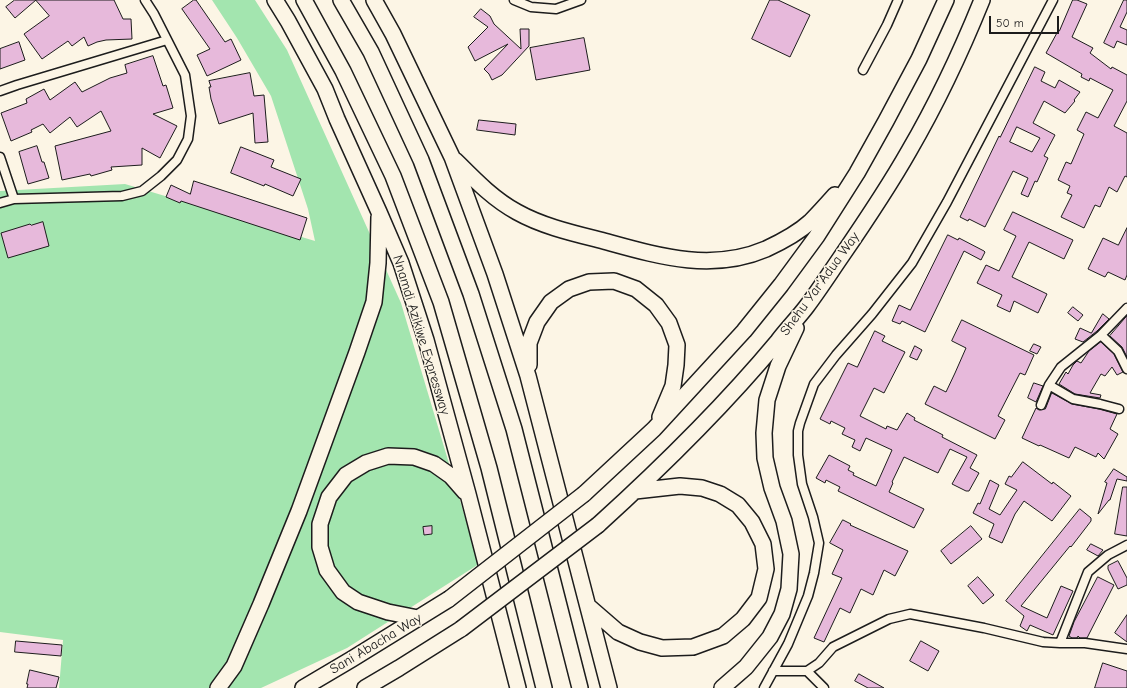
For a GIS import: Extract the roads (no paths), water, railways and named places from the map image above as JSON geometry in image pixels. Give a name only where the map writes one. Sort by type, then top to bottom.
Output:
[{"type":"highway","name":"Nnamdi Azikiwe Expressway","points":[[275,0],[325,89],[401,263],[426,340],[468,494],[518,688]]},
{"type":"highway","points":[[280,0],[288,21]]},
{"type":"highway","name":"Nnamdi Azikiwe Expressway","points":[[304,0],[343,71],[393,176],[441,302],[489,468],[544,688]]},
{"type":"highway","points":[[341,0],[371,52],[421,160],[471,294],[514,429],[580,688]]},
{"type":"highway","points":[[374,0],[393,34],[452,157],[495,274],[528,376],[609,688]]},
{"type":"highway","points":[[654,429],[744,331],[781,285],[817,236],[857,173],[919,59],[946,0]]},
{"type":"highway","name":"Shehu Yar'Adua Way","points":[[399,668],[461,629],[598,525],[678,450],[762,359],[807,306],[872,213],[909,151],[944,84],[982,0]]},
{"type":"highway","points":[[452,157],[492,196],[517,212],[538,222],[569,232],[670,258],[697,261],[721,260],[749,255],[766,249],[788,237],[809,222],[857,173]]},
{"type":"highway","points":[[218,688],[234,666],[261,604],[299,511],[360,344],[374,302],[378,263],[379,212]]},
{"type":"highway","points":[[528,376],[529,343],[537,322],[551,302],[569,289],[589,282],[614,281],[636,289],[656,305],[669,322],[677,345],[673,386],[654,429]]},
{"type":"highway","points":[[722,688],[746,667],[770,637],[782,614],[788,589],[791,554],[784,522],[772,488],[764,458],[764,432],[767,400],[778,366],[807,306]]},
{"type":"highway","name":"Sani Abacha Way","points":[[303,688],[448,600],[584,494],[654,429]]},
{"type":"highway","points":[[418,618],[388,612],[358,602],[343,592],[339,587],[327,570],[320,547],[320,524],[329,497],[346,475],[366,463],[388,456],[414,457],[434,464],[451,476],[468,494]]},
{"type":"highway","points":[[588,606],[618,632],[640,642],[662,648],[693,647],[723,636],[743,619],[759,598],[766,569],[763,544],[752,522],[738,505],[720,494],[702,488],[680,486],[635,491]]},
{"type":"highway","points":[[365,688],[399,668]]},
{"type":"highway","points":[[388,688],[399,668]]},
{"type":"street","points":[[0,203],[14,199],[122,196],[142,191],[162,176],[176,160],[188,139],[191,116],[185,75],[154,14],[145,0]]},
{"type":"street","points":[[514,0],[531,7],[556,9],[581,0]]},
{"type":"street","points":[[863,70],[898,0]]},
{"type":"street","points":[[764,688],[788,644],[808,596],[814,573],[818,543],[802,484],[798,455],[798,431],[814,384],[912,263],[947,202],[1053,0]]},
{"type":"street","points":[[0,91],[167,40]]},
{"type":"street","points":[[0,157],[14,199]]},
{"type":"street","points":[[1041,405],[1049,385],[1061,367],[1101,335],[1127,308]]},
{"type":"street","points":[[1101,335],[1118,351],[1127,369]]},
{"type":"street","points":[[1049,385],[1073,399],[1119,409]]},
{"type":"street","points":[[1060,643],[1088,572],[1108,555],[1127,545]]},
{"type":"street","points":[[773,671],[807,671],[820,663],[833,647],[864,630],[889,619],[910,614],[984,628],[1043,642],[1085,643],[1127,649]]},
{"type":"street","points":[[807,671],[824,688]]}]
